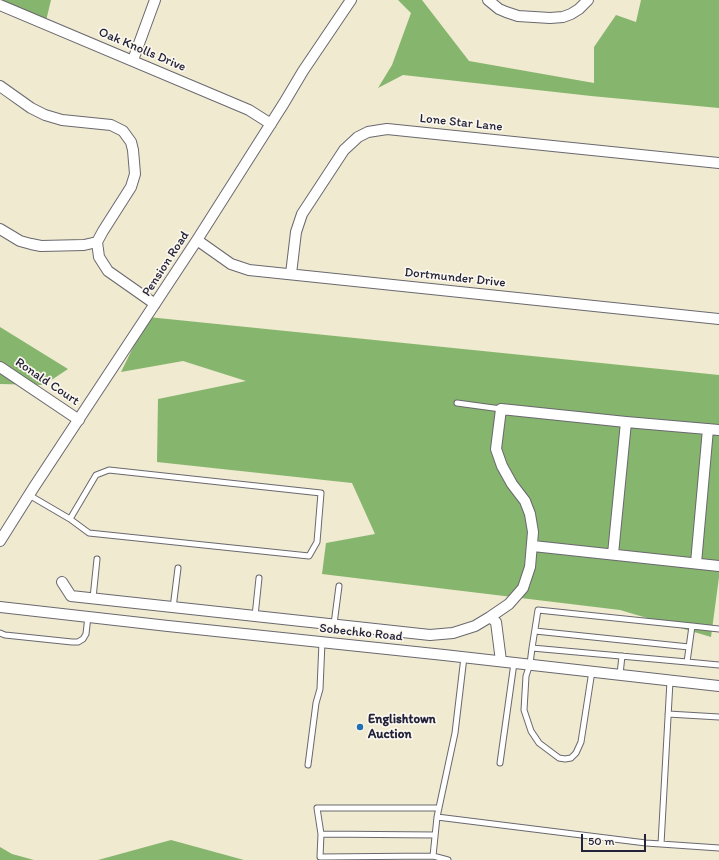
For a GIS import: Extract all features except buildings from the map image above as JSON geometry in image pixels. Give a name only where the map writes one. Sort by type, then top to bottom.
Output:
[{"type":"street","points":[[132,60],[155,0]]},
{"type":"street","name":"Pension Road","points":[[0,541],[197,240],[303,71],[351,0]]},
{"type":"street","points":[[488,0],[499,9],[518,16],[550,18],[563,17],[572,14],[588,0]]},
{"type":"street","name":"Oak Knolls Drive","points":[[0,5],[250,110],[271,124]]},
{"type":"street","points":[[0,86],[31,108],[45,115],[62,120],[111,125],[123,131],[127,136],[133,150],[134,180],[132,187],[97,242],[99,257],[108,271],[155,304]]},
{"type":"street","name":"Lone Star Lane","points":[[291,274],[296,232],[302,214],[344,150],[358,137],[368,132],[387,129],[719,163]]},
{"type":"street","points":[[0,229],[20,241],[42,246],[84,245],[97,242]]},
{"type":"street","name":"Dortmunder Drive","points":[[197,240],[215,254],[238,267],[249,270],[719,319]]},
{"type":"street","name":"Ronald Court","points":[[0,367],[79,420]]},
{"type":"street","points":[[62,582],[71,596],[430,635],[453,633],[474,626],[509,604],[524,588],[530,567],[533,532],[530,514],[525,501],[512,484],[502,466],[496,449],[501,409],[719,430]]},
{"type":"street","points":[[614,554],[626,422]]},
{"type":"street","points":[[696,563],[708,429]]},
{"type":"street","points":[[532,546],[719,566]]},
{"type":"street","name":"Sobechko Road","points":[[0,607],[530,664],[719,686]]},
{"type":"street","points":[[172,626],[173,608]]},
{"type":"street","points":[[490,617],[496,622],[501,661]]},
{"type":"lane","points":[[457,403],[501,409]]},
{"type":"lane","points":[[29,495],[70,519],[90,533],[309,556],[317,542],[321,492],[109,470],[96,475],[70,519]]},
{"type":"lane","points":[[93,598],[97,558]]},
{"type":"lane","points":[[173,608],[178,568]]},
{"type":"lane","points":[[255,616],[258,578]]},
{"type":"lane","points":[[334,624],[339,586]]},
{"type":"lane","points":[[592,671],[580,742],[576,753],[571,758],[559,758],[539,743],[531,731],[524,710],[526,676],[530,664],[538,610],[719,629]]},
{"type":"lane","points":[[0,633],[5,635],[78,642],[83,639],[86,634],[88,616]]},
{"type":"lane","points":[[686,662],[692,626]]},
{"type":"lane","points":[[535,631],[689,647]]},
{"type":"lane","points":[[308,765],[316,703],[320,689],[322,642]]},
{"type":"lane","points":[[532,648],[719,665]]},
{"type":"lane","points":[[620,674],[622,656]]},
{"type":"lane","points":[[433,856],[437,817],[454,734],[464,657]]},
{"type":"lane","points":[[500,763],[514,663]]},
{"type":"lane","points":[[661,844],[670,681]]},
{"type":"lane","points":[[668,714],[719,717]]},
{"type":"lane","points":[[439,808],[317,808],[321,834],[320,857],[433,856],[448,860]]},
{"type":"lane","points":[[437,817],[661,844],[719,848]]},
{"type":"lane","points":[[321,834],[435,835]]},
{"type":"green space","points":[[0,0],[51,0],[45,25],[0,4]]},
{"type":"green space","points":[[398,0],[422,0],[469,61],[594,83],[594,47],[616,15],[636,22],[641,0],[719,0],[719,108],[591,96],[403,75],[378,88],[392,65],[411,13]]},
{"type":"green space","points":[[148,317],[719,375],[719,577],[711,637],[620,610],[322,574],[326,543],[375,534],[352,483],[157,462],[158,399],[246,381],[183,361],[121,372]]},
{"type":"green space","points":[[0,327],[68,369],[44,385],[0,384]]},
{"type":"green space","points":[[171,840],[244,860],[98,860]]},
{"type":"green space","points":[[0,847],[12,854],[34,860],[0,860]]},
{"type":"place","name":"Englishtown Auction","points":[[360,727]]}]
